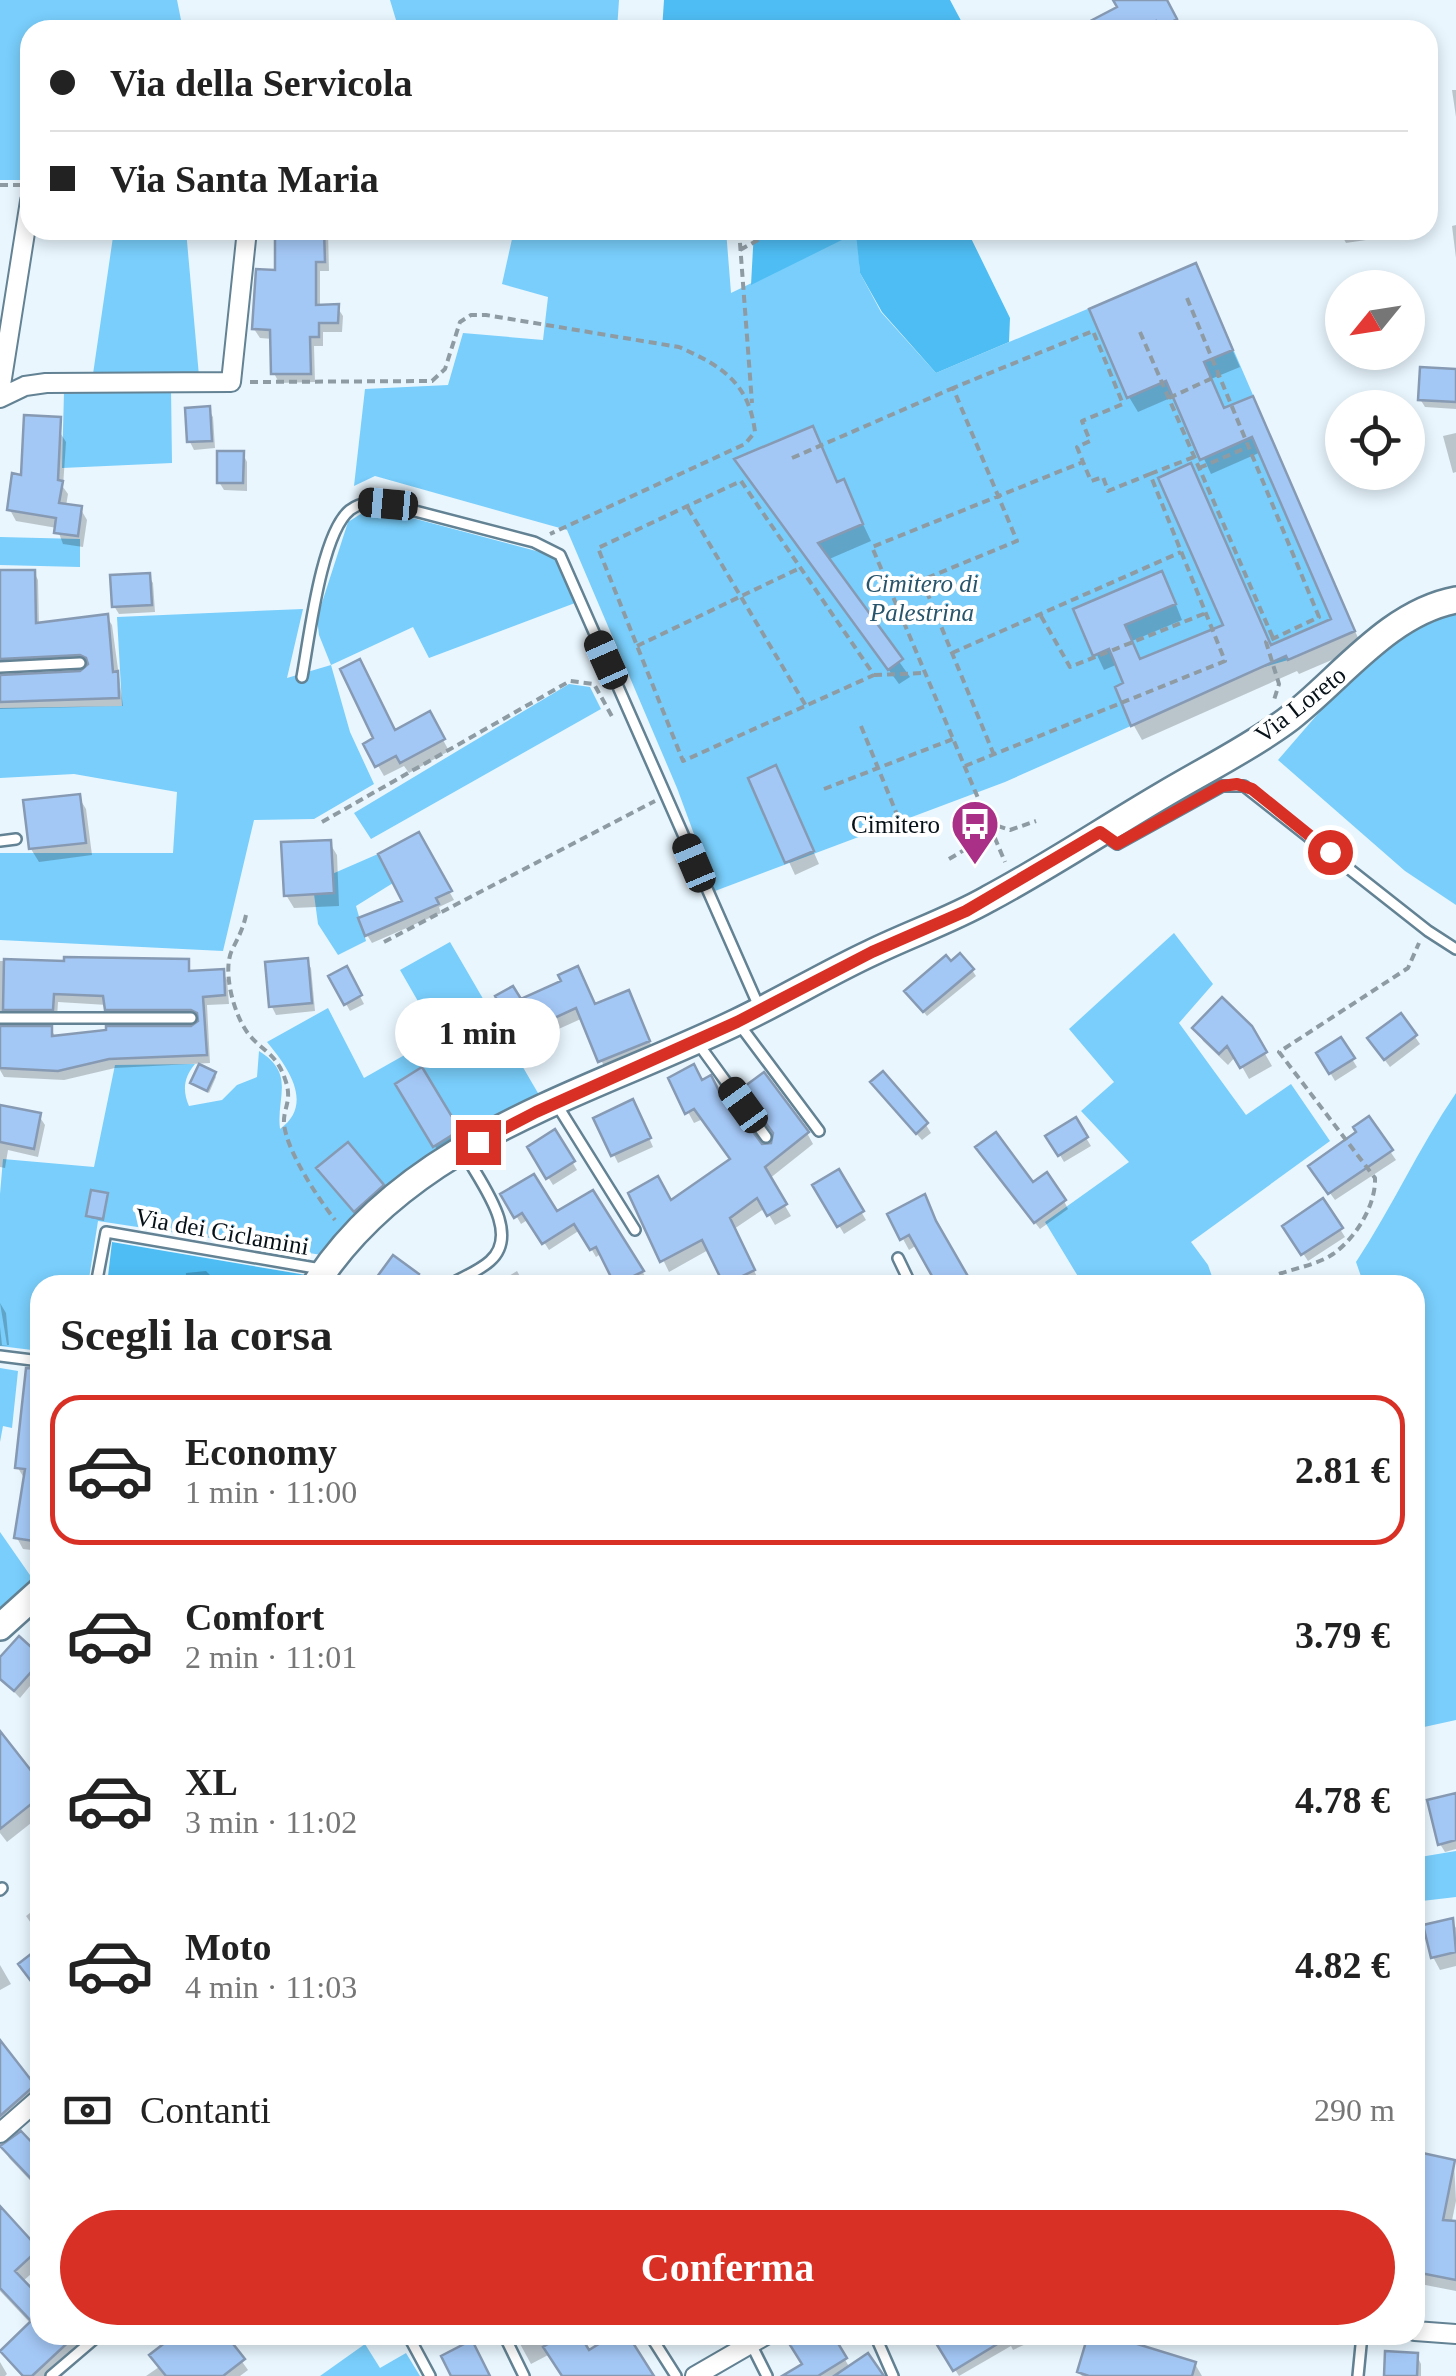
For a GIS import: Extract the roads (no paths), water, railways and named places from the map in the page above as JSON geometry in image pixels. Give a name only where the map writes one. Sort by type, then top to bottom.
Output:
[{"type":"street","points":[[20,239],[10,277],[0,395],[46,383],[230,382],[245,240]]},
{"type":"street","name":"Via Loreto","points":[[322,1275],[350,1240],[401,1190],[463,1151],[556,1103],[749,1016],[846,964],[966,911],[1015,884],[1276,728],[1407,620],[1456,600]]},
{"type":"street","points":[[0,1627],[30,1603]]},
{"type":"street","points":[[0,2132],[30,2106]]},
{"type":"street","points":[[1425,2332],[1456,2334]]},
{"type":"street","points":[[695,2376],[748,2345]]},
{"type":"lane","points":[[302,677],[315,600],[339,524],[349,511],[366,502],[388,504],[534,542],[560,554],[749,1016],[818,1132]]},
{"type":"lane","points":[[0,667],[80,663]]},
{"type":"lane","points":[[1100,832],[1117,844],[1222,786],[1244,786],[1456,949]]},
{"type":"lane","points":[[0,840],[16,839]]},
{"type":"lane","points":[[0,1018],[192,1018]]},
{"type":"lane","points":[[696,1041],[766,1137]]},
{"type":"lane","points":[[556,1103],[636,1230]]},
{"type":"lane","points":[[463,1151],[497,1214],[502,1234],[493,1258],[465,1275]]},
{"type":"lane","name":"Via dei Ciclamini","points":[[98,1275],[106,1232],[306,1275]]},
{"type":"lane","points":[[898,1258],[906,1275]]},
{"type":"lane","points":[[0,1356],[30,1360]]},
{"type":"lane","points":[[52,2376],[87,2345]]},
{"type":"lane","points":[[413,2345],[430,2376]]},
{"type":"lane","points":[[509,2345],[524,2376]]},
{"type":"lane","points":[[656,2345],[676,2376]]},
{"type":"lane","points":[[760,2345],[768,2376]]},
{"type":"lane","points":[[879,2345],[893,2376]]},
{"type":"lane","points":[[1358,2376],[1361,2345]]},
{"type":"place","name":"Cimitero","points":[[975,866]]},
{"type":"park label","name":"Cimitero di Palestrina","points":[[922,598]]}]
